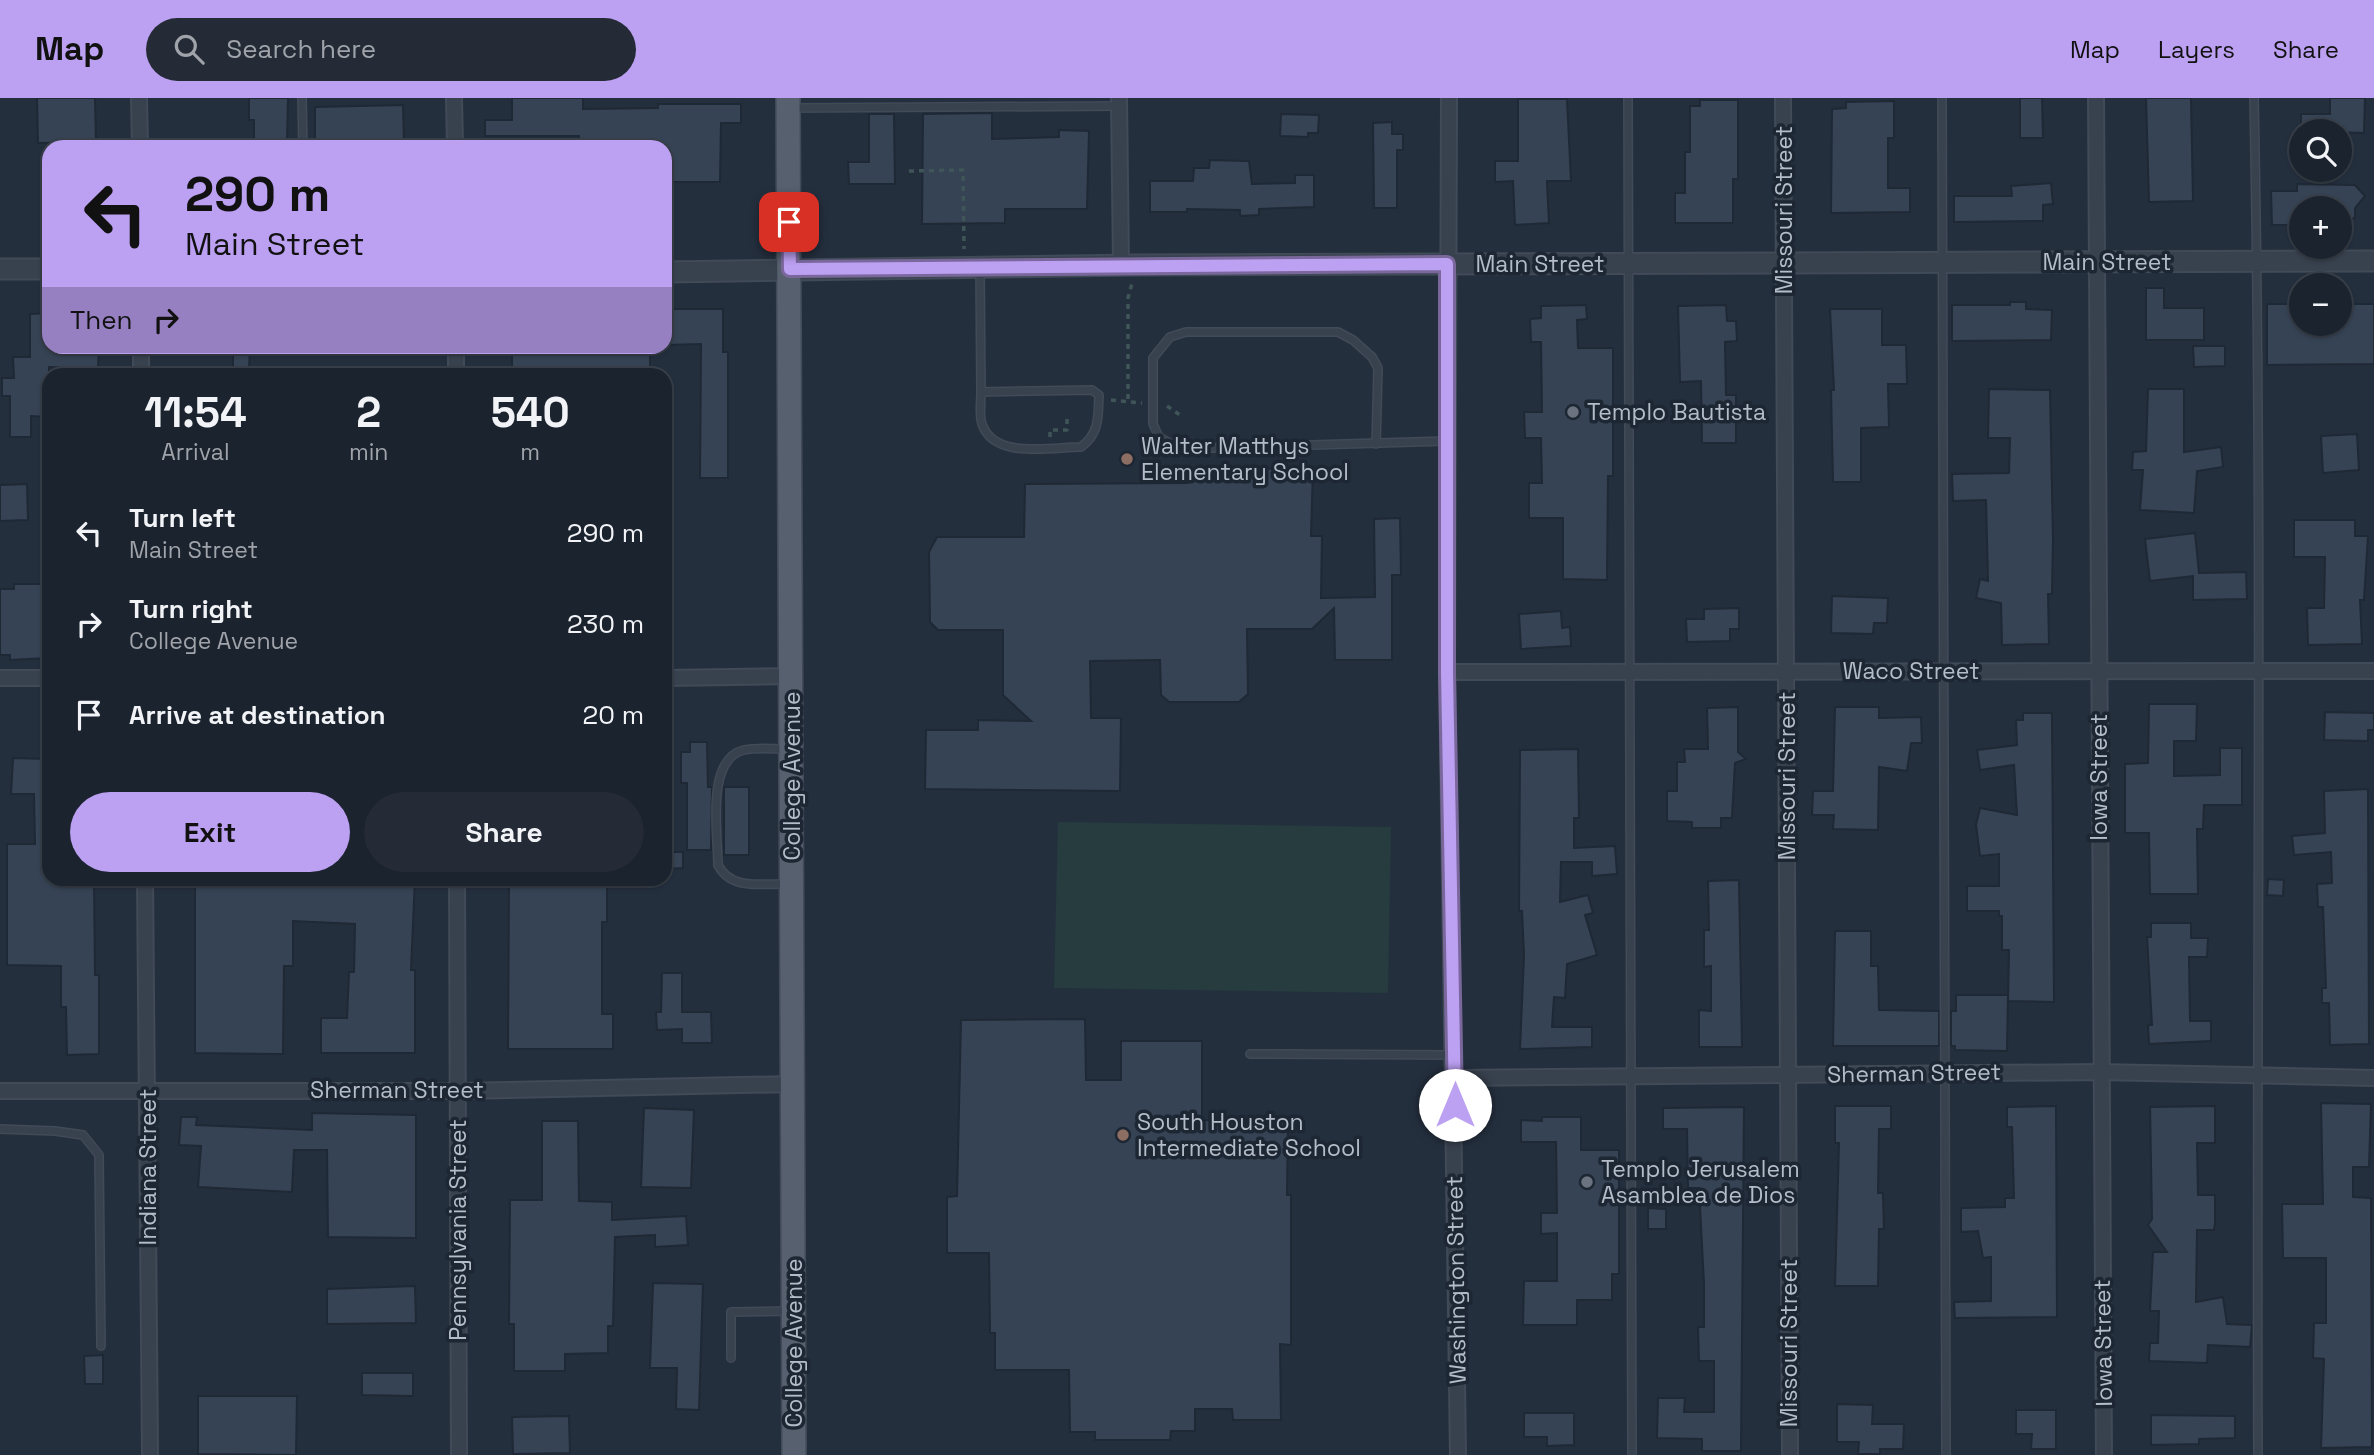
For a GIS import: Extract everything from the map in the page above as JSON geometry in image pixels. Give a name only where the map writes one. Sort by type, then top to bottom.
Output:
[{"type":"main road","name":"College Avenue","points":[[788,103],[794,1455]]},
{"type":"street","points":[[139,98],[139,140]]},
{"type":"street","points":[[454,98],[455,140]]},
{"type":"street","name":"Washington Street","points":[[1449,98],[1447,672],[1455,1055],[1458,1455]]},
{"type":"street","name":"Missouri Street","points":[[1783,98],[1790,1455]]},
{"type":"street","name":"Iowa Street","points":[[2096,98],[2104,1455]]},
{"type":"street","points":[[1119,102],[1129,266]]},
{"type":"street","name":"Main Street","points":[[672,272],[1129,266],[2374,261]]},
{"type":"street","points":[[0,270],[42,269]]},
{"type":"street","name":"Waco Street","points":[[1447,672],[2374,671]]},
{"type":"street","points":[[672,678],[791,676]]},
{"type":"street","points":[[0,678],[42,678]]},
{"type":"street","name":"Indiana Street","points":[[145,886],[150,1455]]},
{"type":"street","name":"Pennsylvania Street","points":[[457,886],[459,1455]]},
{"type":"street","name":"Sherman Street","points":[[1455,1078],[2100,1072],[2374,1077]]},
{"type":"street","name":"Sherman Street","points":[[0,1091],[457,1091],[793,1084]]},
{"type":"lane","points":[[302,98],[303,140]]},
{"type":"lane","points":[[964,98],[965,108]]},
{"type":"lane","points":[[1629,98],[1632,1455]]},
{"type":"lane","points":[[1942,98],[1946,1455]]},
{"type":"lane","points":[[2254,98],[2259,671],[2256,1076],[2259,1455]]},
{"type":"lane","points":[[788,103],[965,108],[1119,102]]},
{"type":"lane","points":[[972,268],[981,421],[986,432],[1006,447],[1081,447],[1090,441],[1098,428],[1099,395],[1092,390],[981,392]]},
{"type":"lane","points":[[1376,444],[1378,368],[1364,348],[1338,332],[1186,332],[1170,337],[1153,358],[1153,424],[1159,437],[1180,449],[1376,444],[1447,441]]},
{"type":"lane","points":[[791,749],[743,750],[729,757],[722,766],[718,774],[718,865],[724,877],[737,883],[792,884]]},
{"type":"lane","points":[[1250,1054],[1455,1055]]},
{"type":"lane","points":[[0,1129],[83,1135],[99,1155],[101,1346]]},
{"type":"lane","points":[[731,1359],[731,1312],[793,1311]]},
{"type":"path","points":[[909,171],[963,170],[972,268]]},
{"type":"path","points":[[1128,399],[1129,266]]},
{"type":"path","points":[[1051,439],[1051,430],[1067,430],[1067,418]]},
{"type":"green space","points":[[1058,822],[1391,827],[1388,993],[1054,988]]},
{"type":"building","points":[[37,98],[95,98],[96,140],[42,140],[42,143],[38,143]]},
{"type":"building","points":[[249,98],[288,98],[287,140],[254,140],[254,120],[249,120]]},
{"type":"building","points":[[512,98],[583,98],[583,109],[658,108],[658,104],[741,104],[741,123],[721,123],[720,182],[672,182],[672,140],[485,136],[485,120],[512,120]]},
{"type":"building","points":[[2020,98],[2042,98],[2043,138],[2020,138]]},
{"type":"building","points":[[2146,98],[2191,98],[2193,201],[2149,202]]},
{"type":"building","points":[[2330,98],[2365,98],[2364,133],[2352,133],[2352,119],[2301,119],[2301,114],[2330,114]]},
{"type":"building","points":[[1518,99],[1567,99],[1571,181],[1547,181],[1549,223],[1515,225],[1513,181],[1495,182],[1495,161],[1518,161]]},
{"type":"building","points":[[1700,100],[1738,100],[1738,179],[1733,179],[1733,223],[1675,223],[1675,193],[1685,193],[1685,152],[1690,152],[1690,106],[1700,106]]},
{"type":"building","points":[[1894,101],[1894,138],[1888,138],[1888,188],[1910,188],[1910,212],[1831,213],[1832,109],[1846,108],[1846,102]]},
{"type":"building","points":[[403,105],[404,140],[315,140],[315,107]]},
{"type":"building","points":[[992,113],[992,139],[1059,137],[1059,130],[1089,131],[1087,209],[1005,209],[1005,223],[922,224],[923,114]]},
{"type":"building","points":[[869,114],[894,114],[895,184],[849,184],[848,162],[869,162]]},
{"type":"building","points":[[1281,114],[1319,115],[1318,133],[1308,133],[1308,137],[1280,136]]},
{"type":"building","points":[[1392,122],[1392,134],[1403,134],[1403,150],[1397,150],[1397,208],[1374,208],[1373,123]]},
{"type":"building","points":[[1210,160],[1249,161],[1252,184],[1295,183],[1295,175],[1314,175],[1314,207],[1259,209],[1259,215],[1240,216],[1240,210],[1187,209],[1187,212],[1150,212],[1150,181],[1193,181],[1194,168],[1209,168]]},
{"type":"building","points":[[2051,183],[2053,204],[2043,205],[2043,221],[1954,222],[1954,196],[2012,196],[2011,186]]},
{"type":"building","points":[[2297,184],[2355,185],[2365,196],[2355,208],[2355,218],[2352,218],[2352,196],[2289,196],[2289,225],[2272,225],[2271,191],[2297,191]]},
{"type":"building","points":[[2146,288],[2164,288],[2164,308],[2204,308],[2204,340],[2146,340]]},
{"type":"building","points":[[2010,302],[2026,302],[2026,309],[2052,310],[2051,340],[1952,341],[1952,305],[2010,305]]},
{"type":"building","points":[[2267,304],[2289,304],[2289,336],[2352,336],[2352,304],[2374,304],[2374,364],[2267,365]]},
{"type":"building","points":[[1586,305],[1587,319],[1577,320],[1578,348],[1613,348],[1613,476],[1608,476],[1607,580],[1563,579],[1563,518],[1529,518],[1529,483],[1542,483],[1541,438],[1525,438],[1524,412],[1542,412],[1541,342],[1531,342],[1530,319],[1541,318],[1541,306]]},
{"type":"building","points":[[1726,305],[1727,321],[1736,321],[1737,341],[1725,342],[1726,395],[1736,395],[1736,443],[1702,443],[1701,381],[1680,382],[1678,306]]},
{"type":"building","points":[[672,309],[723,309],[723,352],[728,352],[728,478],[700,478],[701,344],[672,345]]},
{"type":"building","points":[[1830,309],[1882,309],[1882,345],[1906,345],[1907,384],[1888,384],[1889,427],[1861,428],[1861,482],[1833,482],[1831,390],[1834,390]]},
{"type":"building","points":[[42,313],[42,354],[99,354],[98,368],[42,368],[42,417],[31,416],[31,437],[10,437],[10,396],[2,396],[2,378],[14,378],[13,357],[30,357],[30,314]]},
{"type":"building","points":[[2193,346],[2225,346],[2225,366],[2194,367]]},
{"type":"building","points":[[233,354],[250,354],[249,368],[233,368]]},
{"type":"building","points":[[512,354],[650,354],[650,368],[512,368]]},
{"type":"building","points":[[1989,389],[2050,390],[2053,540],[2052,594],[2048,594],[2049,644],[2002,645],[2001,603],[1976,598],[1980,579],[1988,581],[1986,500],[1953,501],[1952,474],[2009,473],[2010,438],[1988,438]]},
{"type":"building","points":[[2148,389],[2184,389],[2184,452],[2221,447],[2223,467],[2197,471],[2194,513],[2140,510],[2143,470],[2132,470],[2133,452],[2146,451]]},
{"type":"building","points":[[2357,434],[2359,470],[2323,473],[2321,436]]},
{"type":"building","points":[[1203,468],[1313,469],[1311,536],[1322,536],[1321,598],[1375,597],[1374,519],[1400,518],[1401,575],[1392,575],[1392,660],[1335,660],[1334,608],[1312,629],[1247,629],[1248,694],[1239,702],[1169,702],[1161,695],[1160,660],[1090,661],[1091,718],[1121,718],[1120,791],[925,789],[926,730],[978,730],[978,720],[1031,721],[1003,695],[1003,630],[938,630],[930,622],[929,552],[937,537],[1024,537],[1025,484],[1187,483]]},
{"type":"building","points":[[27,484],[28,520],[0,521],[0,485]]},
{"type":"building","points":[[2294,520],[2355,520],[2355,536],[2368,536],[2364,600],[2360,600],[2362,644],[2308,645],[2307,608],[2324,608],[2325,557],[2294,557]]},
{"type":"building","points":[[2195,533],[2199,573],[2246,572],[2247,599],[2193,600],[2193,576],[2150,581],[2145,539]]},
{"type":"building","points":[[14,584],[42,584],[42,658],[10,660],[10,655],[0,655],[0,589],[14,589]]},
{"type":"building","points":[[1832,596],[1888,598],[1887,623],[1874,623],[1873,634],[1831,633]]},
{"type":"building","points":[[1739,608],[1739,629],[1730,629],[1730,641],[1687,642],[1686,619],[1704,619],[1704,609]]},
{"type":"building","points":[[1561,611],[1562,628],[1570,627],[1571,646],[1521,649],[1519,614]]},
{"type":"building","points":[[2149,704],[2197,704],[2196,741],[2174,741],[2174,776],[2220,775],[2220,748],[2242,748],[2242,805],[2204,805],[2203,829],[2197,829],[2198,894],[2150,894],[2149,833],[2125,833],[2125,764],[2148,763]]},
{"type":"building","points":[[1738,707],[1738,752],[1746,759],[1735,763],[1732,818],[1721,818],[1721,828],[1692,828],[1692,822],[1667,821],[1667,791],[1677,791],[1677,762],[1685,762],[1684,749],[1708,749],[1707,708]]},
{"type":"building","points":[[1835,707],[1879,707],[1879,718],[1921,717],[1922,743],[1911,743],[1907,771],[1879,767],[1878,830],[1833,829],[1834,815],[1812,815],[1813,791],[1833,791]]},
{"type":"building","points":[[2325,712],[2374,713],[2374,730],[2368,730],[2368,741],[2324,740]]},
{"type":"building","points":[[2023,713],[2052,713],[2054,1002],[2008,1001],[2009,950],[2002,950],[2002,916],[1999,916],[1999,911],[1967,911],[1967,886],[1999,886],[1999,854],[1980,856],[1976,825],[1980,808],[2017,815],[2014,765],[1980,770],[1977,750],[2017,745],[2016,720],[2023,720]]},
{"type":"building","points":[[690,742],[707,742],[708,787],[712,787],[711,850],[687,850],[687,783],[681,783],[681,752],[690,752]]},
{"type":"building","points":[[1578,749],[1579,818],[1574,818],[1574,848],[1615,846],[1617,874],[1592,876],[1592,862],[1561,862],[1560,902],[1588,895],[1593,913],[1585,915],[1597,955],[1567,964],[1565,998],[1554,997],[1552,1027],[1592,1027],[1592,1047],[1520,1049],[1524,955],[1522,911],[1519,911],[1520,750]]},
{"type":"building","points":[[13,758],[42,759],[42,886],[94,886],[95,975],[99,975],[99,1054],[67,1055],[66,1007],[61,1007],[61,966],[7,965],[7,844],[35,844],[34,794],[11,794]]},
{"type":"building","points":[[724,787],[749,787],[749,855],[724,855]]},
{"type":"building","points":[[2368,789],[2369,1044],[2330,1045],[2329,1003],[2322,1003],[2322,988],[2326,988],[2323,907],[2318,907],[2317,884],[2332,883],[2331,852],[2294,855],[2292,836],[2325,833],[2324,791]]},
{"type":"building","points":[[672,852],[683,852],[683,868],[672,869]]},
{"type":"building","points":[[2268,879],[2284,880],[2283,896],[2267,895]]},
{"type":"building","points":[[1739,880],[1742,1047],[1699,1047],[1699,1010],[1711,1011],[1711,966],[1704,967],[1704,930],[1709,930],[1708,881]]},
{"type":"building","points":[[195,886],[415,886],[411,970],[415,970],[415,1053],[321,1053],[321,1018],[347,1018],[349,972],[354,972],[355,924],[293,921],[293,966],[284,966],[283,1054],[195,1053]]},
{"type":"building","points":[[509,886],[607,886],[607,922],[602,922],[602,1014],[613,1014],[613,1049],[508,1049]]},
{"type":"building","points":[[2151,923],[2191,923],[2191,938],[2208,938],[2207,957],[2189,957],[2190,1021],[2211,1021],[2211,1041],[2149,1044],[2148,1025],[2152,1025],[2147,937],[2151,937]]},
{"type":"building","points":[[1835,931],[1871,931],[1871,966],[1878,966],[1879,1010],[1939,1011],[1939,1046],[1833,1046]]},
{"type":"building","points":[[662,973],[682,973],[682,1012],[711,1012],[712,1043],[682,1043],[682,1029],[657,1030],[656,1012],[661,1012]]},
{"type":"building","points":[[1956,995],[2008,995],[2007,1051],[1955,1050],[1955,1046],[1951,1046],[1951,1011],[1956,1011]]},
{"type":"building","points":[[1085,1019],[1086,1080],[1121,1080],[1121,1041],[1202,1041],[1202,1120],[1288,1121],[1291,1345],[1280,1344],[1281,1420],[1233,1420],[1232,1409],[1195,1409],[1195,1431],[1171,1431],[1170,1440],[1095,1440],[1095,1432],[1070,1432],[1069,1370],[995,1370],[995,1333],[990,1333],[989,1253],[947,1253],[947,1197],[957,1196],[961,1020]]},
{"type":"building","points":[[2321,1103],[2371,1104],[2369,1167],[2353,1167],[2353,1197],[2371,1198],[2372,1447],[2321,1448],[2324,1359],[2313,1358],[2314,1323],[2326,1323],[2326,1258],[2283,1258],[2282,1204],[2323,1204]]},
{"type":"building","points":[[1835,1106],[1891,1106],[1891,1129],[1879,1129],[1878,1193],[1883,1193],[1884,1229],[1879,1229],[1878,1286],[1835,1286],[1839,1143],[1835,1143]]},
{"type":"building","points":[[2056,1106],[2057,1317],[1955,1318],[1954,1302],[1991,1301],[1991,1257],[1983,1258],[1978,1231],[1961,1232],[1961,1208],[2005,1207],[2005,1198],[2014,1198],[2012,1127],[2007,1127],[2007,1107]]},
{"type":"building","points":[[2215,1106],[2215,1143],[2197,1143],[2198,1195],[2215,1195],[2215,1223],[2214,1230],[2197,1230],[2196,1302],[2223,1297],[2227,1324],[2252,1325],[2250,1347],[2208,1345],[2207,1363],[2149,1361],[2150,1343],[2158,1343],[2159,1311],[2150,1311],[2153,1252],[2167,1252],[2148,1225],[2152,1219],[2150,1107]]},
{"type":"building","points":[[1744,1107],[1741,1451],[1702,1451],[1702,1439],[1657,1438],[1658,1398],[1685,1398],[1684,1412],[1714,1412],[1714,1361],[1699,1361],[1698,1327],[1704,1327],[1704,1284],[1699,1188],[1688,1188],[1687,1129],[1663,1129],[1663,1108]]},
{"type":"building","points":[[644,1108],[694,1110],[691,1188],[641,1187]]},
{"type":"building","points":[[312,1113],[416,1115],[416,1238],[328,1237],[327,1150],[294,1150],[292,1192],[198,1187],[201,1146],[179,1145],[181,1117],[197,1117],[196,1125],[312,1130]]},
{"type":"building","name":"Templo Jerusalem Asamblea de Dios","points":[[1542,1117],[1581,1117],[1581,1150],[1619,1150],[1619,1274],[1612,1274],[1612,1300],[1577,1300],[1577,1325],[1523,1325],[1524,1281],[1557,1281],[1557,1233],[1541,1234],[1541,1213],[1557,1213],[1556,1142],[1521,1142],[1521,1120],[1542,1121]]},
{"type":"building","points":[[542,1121],[578,1121],[579,1201],[612,1202],[612,1220],[686,1216],[688,1245],[655,1247],[655,1235],[615,1237],[613,1326],[608,1326],[608,1353],[565,1354],[565,1371],[514,1371],[514,1324],[509,1324],[510,1200],[542,1200]]},
{"type":"building","points":[[1648,1208],[1666,1209],[1666,1229],[1648,1229]]},
{"type":"building","points":[[653,1283],[703,1284],[699,1410],[676,1409],[677,1368],[650,1368]]},
{"type":"building","points":[[415,1286],[416,1323],[327,1324],[327,1289]]},
{"type":"building","points":[[103,1355],[103,1384],[85,1384],[84,1356]]},
{"type":"building","points":[[362,1373],[413,1373],[413,1396],[362,1395]]},
{"type":"building","points":[[198,1396],[297,1396],[296,1455],[198,1454]]},
{"type":"building","points":[[1837,1404],[1873,1405],[1872,1424],[1904,1424],[1903,1449],[1880,1449],[1880,1454],[1858,1454],[1859,1442],[1837,1442]]},
{"type":"building","points":[[2016,1410],[2056,1410],[2056,1449],[2031,1449],[2032,1434],[2016,1434]]},
{"type":"building","points":[[1524,1413],[1574,1413],[1574,1445],[1547,1446],[1547,1437],[1524,1437]]},
{"type":"building","points":[[2151,1415],[2235,1416],[2235,1438],[2199,1439],[2199,1444],[2151,1445]]},
{"type":"building","points":[[569,1416],[570,1453],[513,1454],[512,1417]]},
{"type":"place","name":"Templo Bautista","points":[[1573,412]]},
{"type":"place","name":"Walter Matthys Elementary School","points":[[1127,459]]},
{"type":"place","name":"South Houston Intermediate School","points":[[1123,1135]]},
{"type":"place","name":"Templo Jerusalem Asamblea de Dios","points":[[1587,1182]]},
{"type":"route","points":[[789,222],[790,269],[1447,264],[1447,672],[1455,1105]]}]
